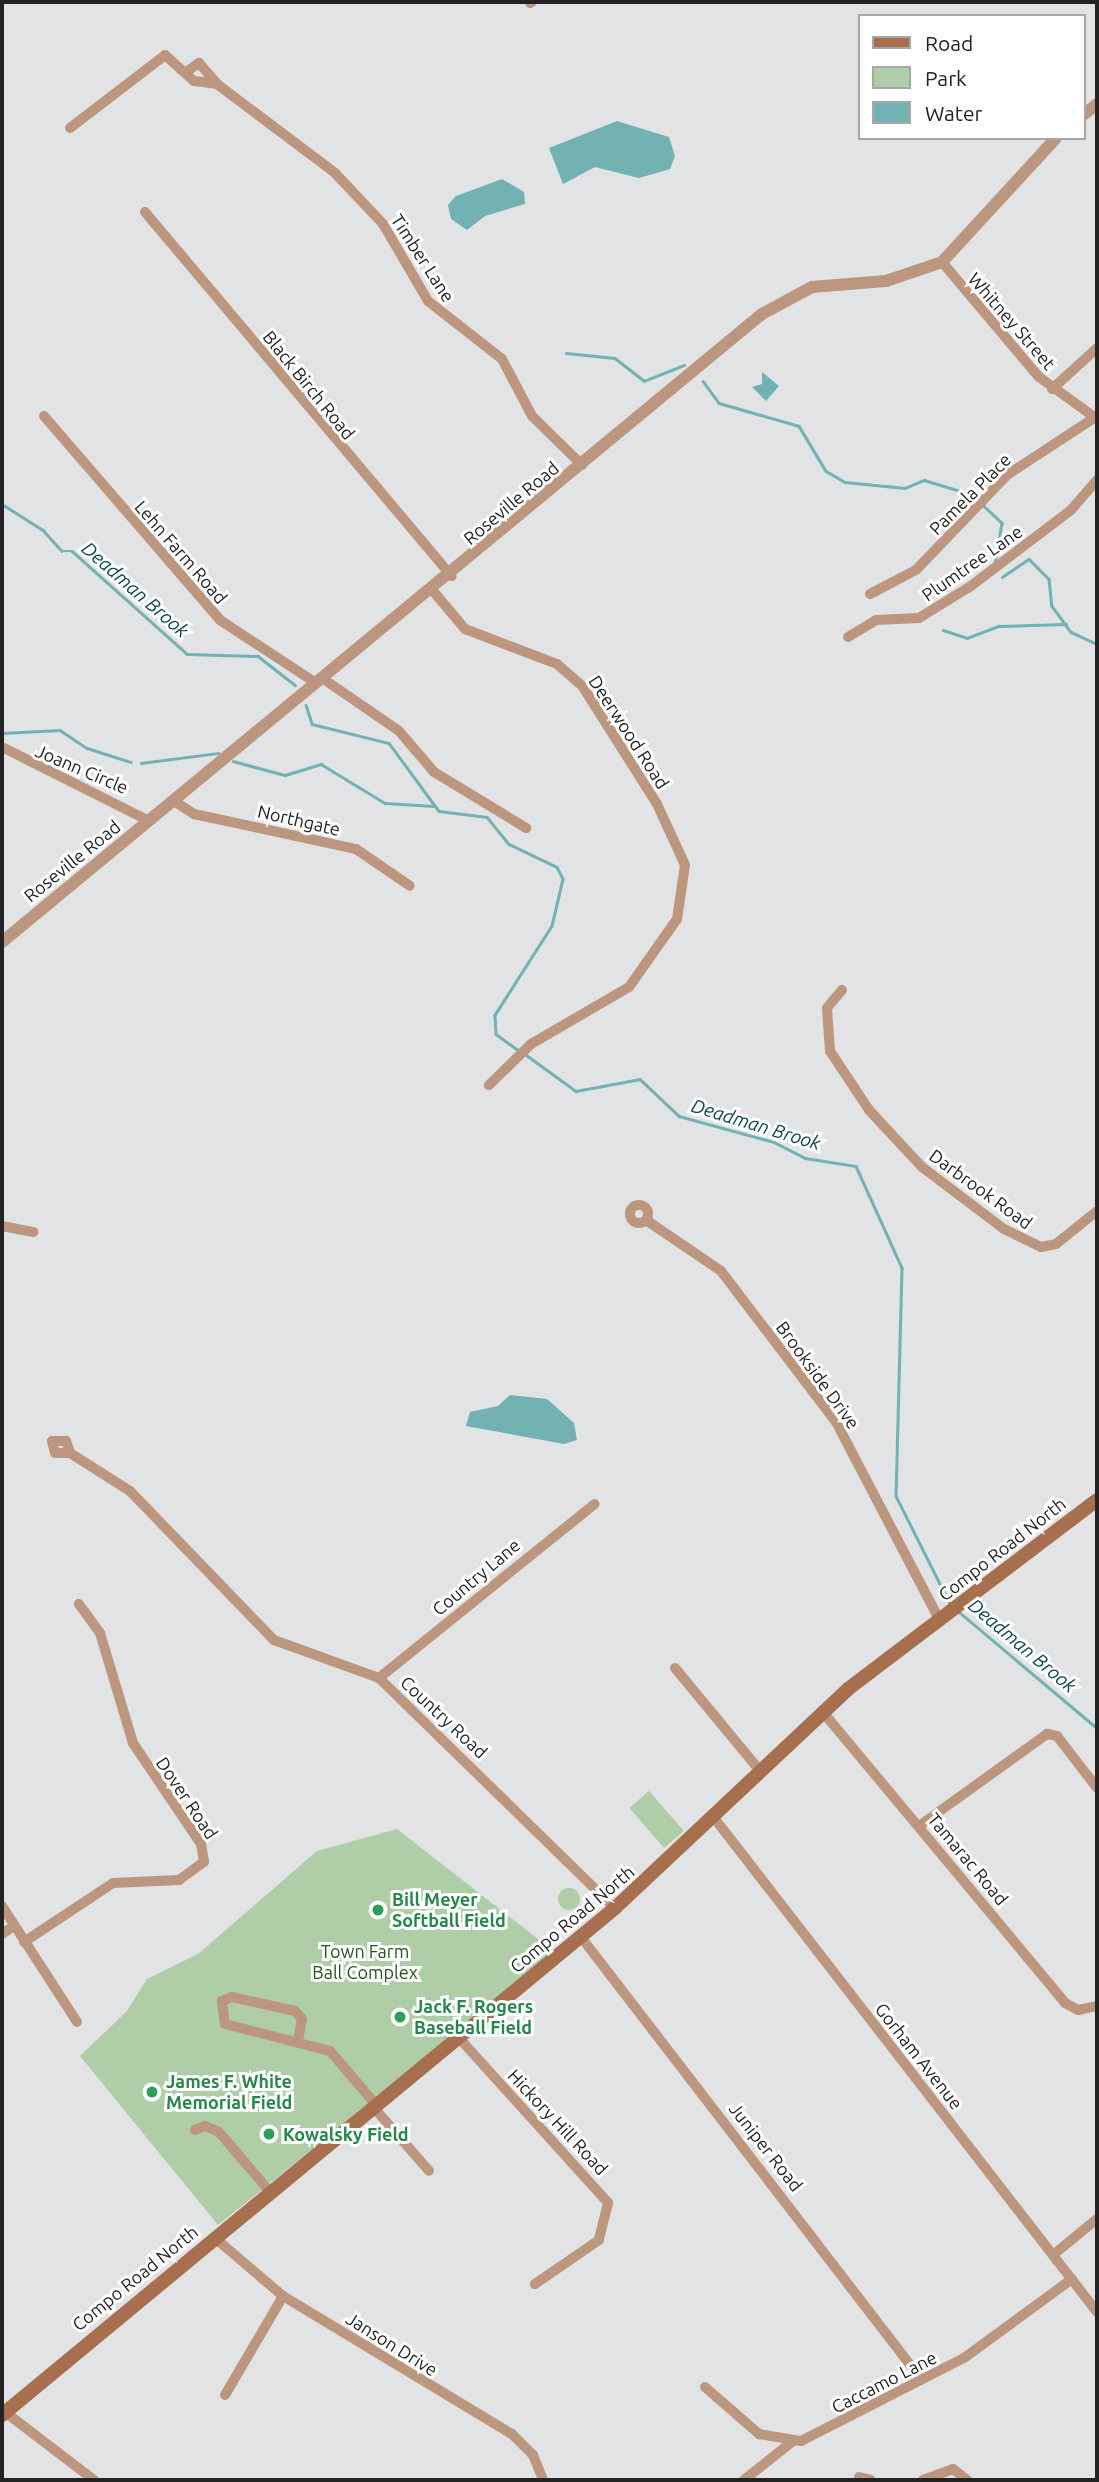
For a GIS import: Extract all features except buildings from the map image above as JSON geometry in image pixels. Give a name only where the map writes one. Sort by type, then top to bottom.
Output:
[{"type":"main road","name":"Compo Road North","points":[[3,2413],[377,2108],[615,1909],[716,1819],[822,1711],[1097,1500]]},
{"type":"street","name":"Timber Lane","points":[[70,128],[160,57],[199,83],[217,84]]},
{"type":"street","name":"Timber Lane","points":[[186,72],[195,62],[217,84],[366,204],[428,302],[502,359],[532,416],[582,465]]},
{"type":"street","name":"Roseville Road","points":[[2,942],[319,680],[452,576],[582,465],[793,293],[909,276],[942,262],[1054,140]]},
{"type":"street","name":"Black Birch Road","points":[[145,212],[452,576]]},
{"type":"street","name":"Whitney Street","points":[[942,262],[1052,389],[1096,419]]},
{"type":"street","points":[[1052,389],[1097,348]]},
{"type":"street","name":"Lehn Farm Road","points":[[44,416],[220,620],[399,732],[434,772],[526,828]]},
{"type":"street","name":"Pamela Place","points":[[870,594],[916,570],[1007,475],[1096,419]]},
{"type":"street","name":"Plumtree Lane","points":[[848,637],[876,620],[919,618],[950,599],[1071,510],[1097,480]]},
{"type":"street","name":"Deerwood Road","points":[[433,591],[465,629],[557,664],[583,687],[676,840],[683,883],[672,929],[629,987],[523,1052],[489,1085]]},
{"type":"street","name":"Joann Circle","points":[[2,747],[149,821]]},
{"type":"street","name":"Northgate","points":[[174,801],[194,814],[356,849],[410,886]]},
{"type":"street","name":"Darbrook Road","points":[[842,990],[827,1008],[830,1051],[869,1110],[922,1167],[1004,1229],[1041,1247],[1056,1244],[1097,1211]]},
{"type":"street","name":"Brookside Drive","points":[[646,1220],[721,1271],[836,1422],[950,1613]]},
{"type":"street","points":[[2,1226],[33,1232]]},
{"type":"street","name":"Country Road","points":[[69,1453],[130,1492],[274,1640],[379,1678],[615,1909]]},
{"type":"street","name":"Country Lane","points":[[379,1678],[595,1504]]},
{"type":"street","name":"Dover Road","points":[[24,1942],[113,1883],[179,1880],[204,1862],[201,1844],[133,1743],[100,1633],[79,1604]]},
{"type":"street","points":[[675,1668],[761,1772]]},
{"type":"street","name":"Tamarac Road","points":[[822,1711],[1065,2003],[1078,2010],[1097,2006]]},
{"type":"street","points":[[919,1826],[1047,1734],[1057,1736],[1097,1788]]},
{"type":"street","name":"Gorham Avenue","points":[[716,1819],[1097,2312]]},
{"type":"street","points":[[2,1906],[77,2022]]},
{"type":"street","points":[[2,1934],[14,1926]]},
{"type":"street","name":"Juniper Road","points":[[581,1937],[921,2379]]},
{"type":"street","points":[[298,2040],[302,2019],[295,2011],[232,1997],[222,2001],[225,2024],[298,2040],[341,2060],[429,2171]]},
{"type":"street","name":"Hickory Hill Road","points":[[460,2039],[608,2203],[599,2240],[535,2284]]},
{"type":"street","points":[[195,2130],[205,2126],[219,2132],[271,2193]]},
{"type":"street","points":[[1053,2255],[1097,2219]]},
{"type":"street","name":"Janson Drive","points":[[215,2238],[284,2296],[512,2434],[533,2455],[543,2480]]},
{"type":"street","name":"Caccamo Lane","points":[[744,2480],[793,2441],[964,2358],[1072,2279]]},
{"type":"street","points":[[225,2395],[284,2296]]},
{"type":"street","points":[[705,2388],[752,2431],[793,2441]]},
{"type":"street","points":[[3,2413],[94,2480]]},
{"type":"street","points":[[922,2480],[953,2469],[967,2480]]},
{"type":"street","points":[[859,2477],[871,2480]]},
{"type":"green space","points":[[649,1791],[684,1831],[664,1848],[629,1808]]},
{"type":"green space","name":"Town Farm Ball Complex","points":[[397,1829],[556,1953],[218,2225],[80,2056],[127,2011],[147,1979],[198,1954],[317,1851]]},
{"type":"green space","points":[[569,1888],[577,1891],[580,1899],[577,1907],[569,1910],[561,1907],[558,1899],[561,1891]]},
{"type":"water","points":[[617,121],[669,137],[675,156],[670,169],[639,178],[595,167],[563,184],[549,148]]},
{"type":"water","points":[[502,179],[524,192],[525,204],[485,216],[467,230],[451,219],[448,205],[456,196]]},
{"type":"water","points":[[762,372],[779,386],[766,401],[752,387],[762,384]]},
{"type":"water","points":[[510,1395],[547,1399],[574,1423],[577,1440],[564,1444],[466,1426],[470,1412],[498,1406]]},
{"type":"waterway","points":[[566,353],[615,358],[644,381],[684,365]]},
{"type":"waterway","points":[[703,381],[719,403],[799,426],[826,471],[845,482],[905,488],[924,480],[974,495]]},
{"type":"waterway","name":"Deadman Brook","points":[[2,504],[43,530],[62,551],[72,551],[187,654],[258,656],[295,685]]},
{"type":"waterway","points":[[984,506],[1002,523],[995,564]]},
{"type":"waterway","points":[[1002,577],[1029,559],[1049,579],[1052,606],[1071,632],[1097,644]]},
{"type":"waterway","points":[[943,630],[967,638],[999,626],[1066,624]]},
{"type":"waterway","name":"Deadman Brook","points":[[306,705],[312,724],[389,743],[439,811],[487,817],[509,844],[557,867],[563,879],[552,926],[495,1015],[496,1034],[519,1051]]},
{"type":"waterway","points":[[2,733],[60,730],[87,748],[131,762]]},
{"type":"waterway","points":[[141,763],[218,753]]},
{"type":"waterway","points":[[233,761],[285,775],[321,764],[385,803],[434,806]]},
{"type":"waterway","name":"Deadman Brook","points":[[525,1054],[576,1091],[640,1079],[679,1116],[774,1142],[805,1158],[856,1166],[902,1268],[896,1496],[950,1604]]},
{"type":"waterway","name":"Deadman Brook","points":[[958,1611],[1097,1728]]},
{"type":"place","name":"Bill Meyer Softball Field","points":[[378,1910]]},
{"type":"place","name":"Jack F. Rogers Baseball Field","points":[[400,2017]]},
{"type":"place","name":"James F. White Memorial Field","points":[[152,2092]]},
{"type":"place","name":"Kowalsky Field","points":[[269,2134]]}]
